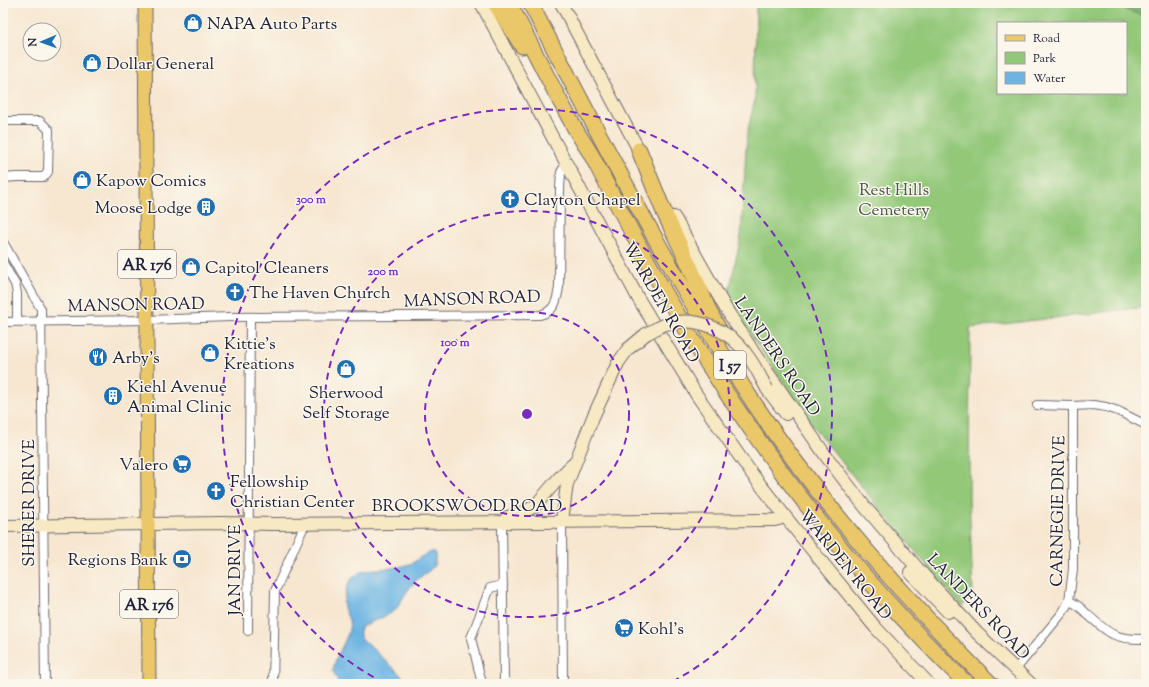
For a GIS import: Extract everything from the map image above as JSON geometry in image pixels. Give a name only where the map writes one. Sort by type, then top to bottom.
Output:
[{"type":"highway","points":[[495,3],[571,121]]},
{"type":"highway","name":"I 57","points":[[509,3],[571,121],[674,308],[708,366],[760,442],[802,499],[879,592],[967,684]]},
{"type":"highway","name":"I 57","points":[[530,3],[671,268],[736,375],[798,465],[841,520],[900,590],[991,684]]},
{"type":"highway","points":[[639,150],[664,212],[709,311],[730,351],[736,375]]},
{"type":"main road","name":"AR 176","points":[[145,3],[149,684]]},
{"type":"main road","name":"WARDEN ROAD","points":[[481,3],[638,298],[680,369],[714,421],[784,515],[875,627],[930,684]]},
{"type":"main road","name":"LANDERS ROAD","points":[[561,3],[680,229],[726,308],[773,382],[817,444],[865,507],[892,539],[987,642],[1031,684]]},
{"type":"main road","points":[[562,522],[567,484],[575,462],[593,417],[618,363],[628,349],[646,334],[664,325],[692,322],[712,326],[733,338],[747,354],[767,389],[893,552],[932,596],[960,624],[987,642]]},
{"type":"main road","points":[[486,522],[518,515],[535,506],[575,462]]},
{"type":"main road","name":"BROOKSWOOD ROAD","points":[[3,526],[775,520],[780,519],[784,515]]},
{"type":"street","points":[[3,121],[40,121],[49,130],[48,172],[44,177],[16,176],[3,179]]},
{"type":"street","name":"MANSON ROAD","points":[[3,322],[147,320],[216,317],[540,315],[546,313],[555,306],[557,301],[559,287],[561,172],[566,164]]},
{"type":"street","name":"SHERER DRIVE","points":[[3,244],[41,309],[45,684]]},
{"type":"street","points":[[3,263],[15,284],[17,293],[17,321]]},
{"type":"street","points":[[11,277],[20,272]]},
{"type":"street","points":[[17,293],[30,290]]},
{"type":"street","name":"JAN DRIVE","points":[[248,630],[250,317]]},
{"type":"street","points":[[1037,405],[1106,407],[1118,411],[1146,425]]},
{"type":"street","name":"CARNEGIE DRIVE","points":[[1016,669],[1063,612],[1069,601],[1074,569],[1073,406]]},
{"type":"street","points":[[502,522],[504,684]]},
{"type":"street","points":[[562,522],[563,684]]},
{"type":"street","points":[[273,684],[274,591],[305,524]]},
{"type":"street","points":[[482,684],[471,638],[490,588],[503,584]]},
{"type":"street","points":[[1069,601],[1079,606],[1097,623],[1114,635],[1130,640],[1146,639]]},
{"type":"green space","name":"Rest Hills Cemetery","points":[[756,3],[1109,3],[1146,17],[1146,307],[970,328],[969,496],[973,593],[962,607],[816,430],[727,300],[741,236],[747,133],[755,100]]},
{"type":"green space","points":[[1109,3],[1146,3],[1146,17]]},
{"type":"water","points":[[435,552],[434,565],[407,591],[396,609],[388,615],[363,626],[360,631],[360,636],[363,640],[410,684],[339,684],[333,670],[350,626],[344,608],[344,601],[347,587],[352,578],[359,573],[368,570],[399,567],[410,564],[425,554]]},
{"type":"place","name":"NAPA Auto Parts","points":[[193,23]]},
{"type":"place","name":"Dollar General","points":[[92,63]]},
{"type":"place","name":"Kapow Comics","points":[[82,180]]},
{"type":"place","name":"Clayton Chapel","points":[[510,199]]},
{"type":"place","name":"Moose Lodge","points":[[206,207]]},
{"type":"place","name":"Capitol Cleaners","points":[[191,267]]},
{"type":"place","name":"The Haven Church","points":[[235,292]]},
{"type":"place","name":"Kittie's Kreations","points":[[210,353]]},
{"type":"place","name":"Arby's","points":[[98,357]]},
{"type":"place","name":"Sherwood Self Storage","points":[[346,369]]},
{"type":"place","name":"Kiehl Avenue Animal Clinic","points":[[113,396]]},
{"type":"place","name":"Valero","points":[[182,464]]},
{"type":"place","name":"Fellowship Christian Center","points":[[216,491]]},
{"type":"place","name":"Regions Bank","points":[[182,559]]},
{"type":"place","name":"Kohl's","points":[[624,628]]}]
